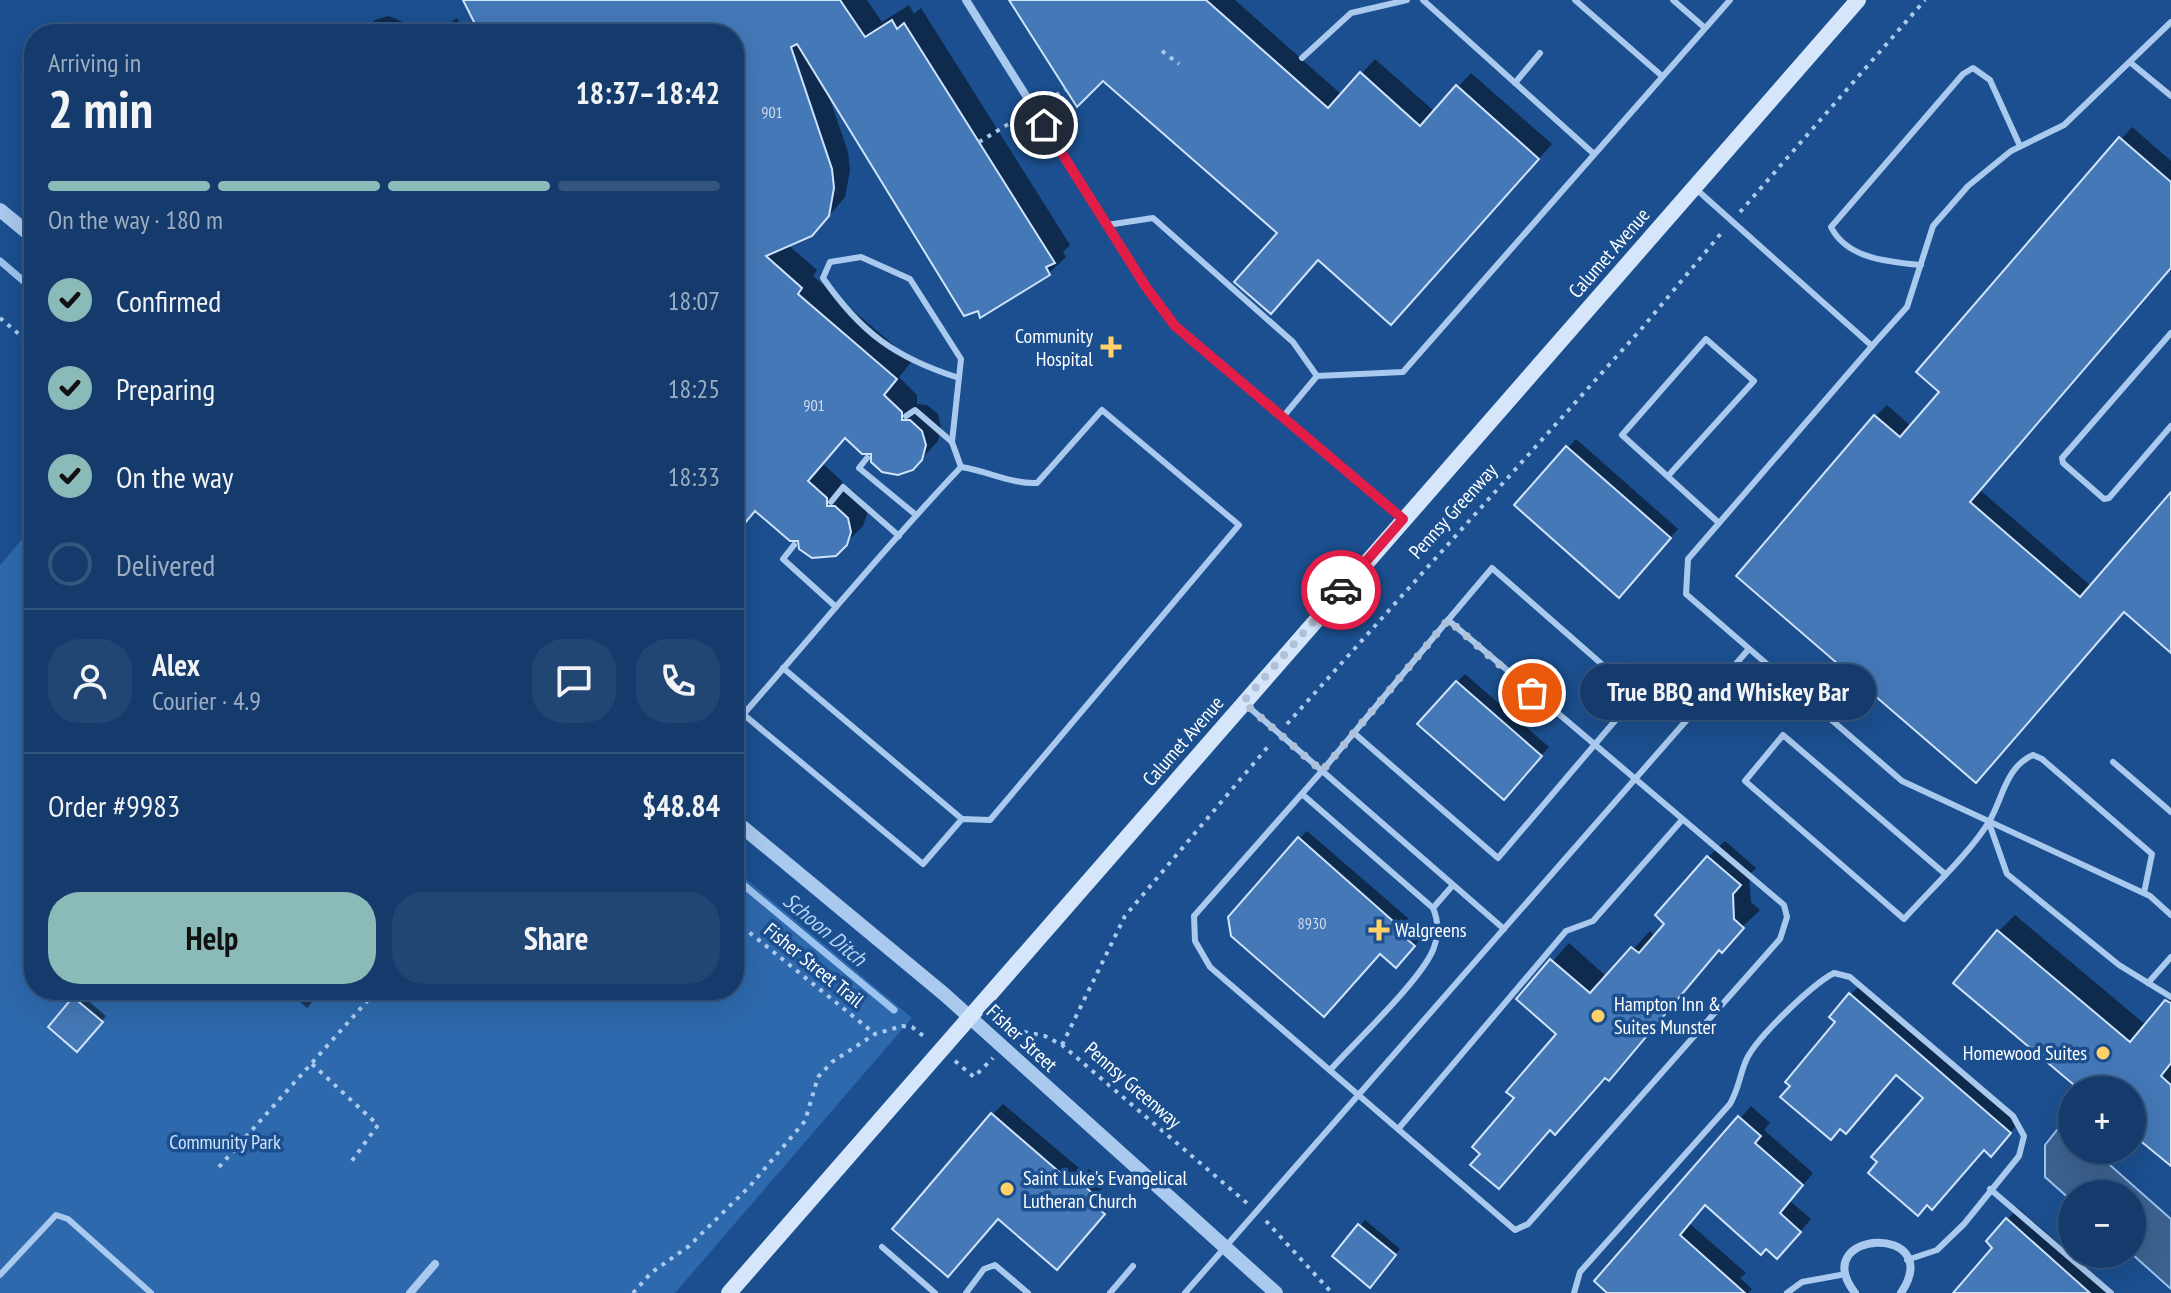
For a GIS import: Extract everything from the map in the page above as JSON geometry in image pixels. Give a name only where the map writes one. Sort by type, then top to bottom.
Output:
[{"type":"main road","name":"Calumet Avenue","points":[[729,1293],[1858,0]]},
{"type":"street","points":[[966,0],[1107,225],[1175,326],[1403,519]]},
{"type":"street","points":[[0,210],[24,230]]},
{"type":"street","name":"Fisher Street","points":[[744,828],[971,1018],[1276,1293]]},
{"type":"street","points":[[1855,1293],[1846,1274],[1849,1256],[1870,1241],[1888,1242],[1907,1260],[1909,1277],[1901,1293]]},
{"type":"street","points":[[410,1293],[435,1264]]},
{"type":"lane","points":[[1302,58],[1351,13],[1407,0]]},
{"type":"lane","points":[[1423,0],[1594,154]]},
{"type":"lane","points":[[1575,0],[1662,76]]},
{"type":"lane","points":[[1673,0],[1705,28]]},
{"type":"lane","points":[[1282,418],[1317,376],[1403,372],[1730,0]]},
{"type":"lane","points":[[2171,22],[2064,125],[2020,146],[1968,186],[1933,226],[1907,307],[1688,559],[1686,594],[1902,781],[2144,893],[2171,915]]},
{"type":"lane","points":[[1515,83],[1540,53]]},
{"type":"lane","points":[[2131,63],[2171,96]]},
{"type":"lane","points":[[1921,265],[1882,261],[1852,249],[1831,227],[1963,74],[1973,68],[1990,80],[2020,146]]},
{"type":"lane","points":[[1694,187],[1872,346]]},
{"type":"lane","points":[[1107,225],[1153,218],[1293,342],[1317,376]]},
{"type":"lane","points":[[959,378],[893,352],[845,310],[823,278],[830,262],[861,257],[910,279],[961,359],[959,378],[952,442],[961,467]]},
{"type":"lane","points":[[2171,333],[2062,458],[2063,463],[2104,499],[2109,498],[2171,426]]},
{"type":"lane","points":[[1668,476],[1754,381],[1706,339],[1622,435],[1719,523]]},
{"type":"lane","points":[[906,416],[915,410],[952,442]]},
{"type":"lane","points":[[783,668],[962,819],[990,820],[1239,525],[1102,410],[1037,483],[1018,484],[986,471],[961,467]]},
{"type":"lane","points":[[867,458],[859,468],[916,515]]},
{"type":"lane","points":[[744,713],[961,467]]},
{"type":"lane","points":[[831,502],[843,487],[899,536]]},
{"type":"lane","points":[[794,545],[783,559],[836,607]]},
{"type":"lane","points":[[1354,733],[1498,858],[1596,747],[1637,695],[1492,568],[1448,620],[1322,771],[1194,916],[1195,941],[1210,967],[1360,1093],[1515,1230],[1528,1224],[1780,939],[1787,917],[1784,905],[1634,780],[1596,747],[1448,620]]},
{"type":"lane","points":[[1185,1293],[1748,650]]},
{"type":"lane","points":[[1243,702],[1504,929]]},
{"type":"lane","points":[[744,715],[923,864],[962,819]]},
{"type":"lane","points":[[1944,873],[1783,735],[1745,781],[1904,919],[1989,822],[2012,771],[2022,760],[2033,755],[2042,759],[2152,854],[2144,893]]},
{"type":"lane","points":[[2113,762],[2171,812]]},
{"type":"lane","points":[[1302,794],[1433,908],[1439,923],[1433,950],[1419,972],[1331,1069]]},
{"type":"lane","points":[[1399,1128],[1566,931],[1593,921],[1682,820]]},
{"type":"lane","points":[[1989,822],[2007,874],[2119,965],[2171,997]]},
{"type":"lane","points":[[1433,908],[1453,885]]},
{"type":"lane","points":[[2148,983],[2171,957]]},
{"type":"lane","points":[[1574,1293],[1580,1272],[1730,1104],[1742,1084],[1745,1062],[1757,1045],[1815,983],[1834,973],[1850,977],[2013,1116],[2024,1136],[2019,1156],[1964,1224],[1937,1250],[1907,1260]]},
{"type":"lane","points":[[1990,1189],[2111,1293]]},
{"type":"lane","points":[[0,1275],[56,1215],[68,1219],[151,1293]]},
{"type":"lane","points":[[882,1247],[935,1293]]},
{"type":"lane","points":[[966,1293],[984,1269],[995,1265],[1028,1293]]},
{"type":"lane","points":[[1110,1293],[1133,1266]]},
{"type":"lane","points":[[1787,1293],[1802,1282],[1846,1274]]},
{"type":"path","name":"Pennsy Greenway","points":[[1332,1293],[1256,1212],[1062,1045],[1125,916],[1279,734],[1643,327],[1925,0]]},
{"type":"path","points":[[1162,51],[1179,64]]},
{"type":"path","points":[[979,142],[1066,89]]},
{"type":"path","points":[[0,318],[24,338]]},
{"type":"path","name":"Fisher Street Trail","points":[[744,928],[875,1034]]},
{"type":"path","points":[[219,1167],[368,1000]]},
{"type":"path","points":[[633,1293],[651,1273],[689,1246],[750,1186],[805,1121],[818,1077],[841,1055],[875,1034],[912,1027]]},
{"type":"path","points":[[1019,1031],[1045,1036],[1062,1045]]},
{"type":"path","points":[[312,1064],[378,1125],[351,1162]]},
{"type":"green space","name":"Community Park","points":[[24,537],[24,1000],[744,1000],[744,877],[912,1018],[675,1293],[0,1293],[0,565]]},
{"type":"shaded area","points":[[2058,1130],[2058,1164],[2109,1164],[2127,1180],[2058,1180],[2058,1189],[2045,1177],[2045,1145]]},
{"type":"shaded area","points":[[2146,1197],[2171,1219],[2171,1289],[2146,1267]]},
{"type":"building","points":[[463,0],[840,0],[865,37],[892,20],[897,29],[904,23],[1055,263],[1046,267],[1050,275],[980,318],[978,311],[964,316],[797,44],[791,47],[832,169],[834,188],[829,216],[812,236],[766,256],[802,288],[798,294],[897,379],[884,395],[902,412],[902,420],[910,420],[922,431],[926,445],[922,460],[913,470],[898,475],[882,472],[871,462],[871,454],[862,454],[845,438],[808,481],[827,498],[827,506],[835,506],[848,518],[851,532],[847,545],[836,556],[812,558],[799,549],[798,541],[790,541],[755,511],[744,524],[744,24],[471,24],[474,22]]},
{"type":"building","points":[[1009,0],[1206,0],[1328,108],[1360,72],[1420,126],[1456,85],[1539,159],[1391,325],[1318,260],[1271,314],[1234,282],[1277,233],[1103,81],[1077,107]]},
{"type":"building","points":[[2119,137],[2171,182],[2171,268],[1970,502],[2080,597],[2171,492],[2171,653],[2124,612],[1976,783],[1736,576],[1874,415],[1900,437],[1939,392],[1916,372]]},
{"type":"building","points":[[1566,446],[1671,538],[1619,598],[1514,505]]},
{"type":"building","points":[[1456,681],[1542,756],[1504,800],[1417,724]]},
{"type":"building","name":"Walgreens","points":[[1298,837],[1402,929],[1399,932],[1415,946],[1396,968],[1380,954],[1324,1017],[1231,936],[1228,917]]},
{"type":"building","name":"Hampton Inn & Suites Munster","points":[[1707,856],[1741,885],[1733,894],[1734,919],[1744,928],[1722,953],[1719,950],[1609,1081],[1605,1078],[1555,1135],[1550,1130],[1499,1189],[1470,1165],[1480,1154],[1472,1147],[1514,1098],[1506,1092],[1556,1034],[1516,999],[1550,959],[1590,993],[1631,947],[1639,953],[1664,924],[1655,915]]},
{"type":"building","name":"Homewood Suites","points":[[1997,930],[2130,1042],[2165,1000],[2171,1003],[2171,1063],[2161,1076],[2171,1085],[2171,1166],[2146,1145],[2146,1076],[2063,1076],[1953,983]]},
{"type":"building","points":[[1849,993],[2011,1133],[1991,1157],[1984,1150],[1932,1210],[1927,1205],[1918,1216],[1868,1173],[1877,1162],[1871,1157],[1923,1098],[1896,1075],[1846,1134],[1840,1129],[1831,1140],[1780,1097],[1790,1086],[1785,1082],[1835,1022],[1829,1017]]},
{"type":"building","points":[[70,1000],[77,1000],[103,1022],[77,1052],[48,1027]]},
{"type":"building","name":"Saint Luke's Evangelical Lutheran Church","points":[[991,1113],[1072,1183],[1076,1179],[1096,1196],[1091,1202],[1105,1214],[1057,1270],[998,1219],[948,1277],[892,1229]]},
{"type":"building","points":[[1738,1116],[1761,1136],[1755,1143],[1803,1185],[1780,1213],[1801,1232],[1777,1259],[1766,1249],[1761,1255],[1705,1205],[1680,1235],[1745,1293],[1607,1293],[1594,1281]]},
{"type":"building","points":[[2006,1218],[2058,1264],[2058,1268],[2062,1268],[2090,1293],[1953,1293],[1992,1248],[1986,1241]]},
{"type":"building","points":[[1358,1224],[1396,1255],[1370,1288],[1332,1256]]},
{"type":"waterway","name":"Schoon Ditch","points":[[0,261],[24,281]]},
{"type":"waterway","name":"Schoon Ditch","points":[[744,885],[894,1010]]},
{"type":"way so far","points":[[1341,590],[1243,702],[1322,771],[1448,620],[1532,693]]},
{"type":"place","name":"Community Hospital","points":[[1111,347]]},
{"type":"place","name":"True BBQ and Whiskey Bar","points":[[1532,693]]},
{"type":"place","name":"Walgreens","points":[[1379,930]]},
{"type":"place","name":"Hampton Inn & Suites Munster","points":[[1598,1016]]},
{"type":"place","name":"Homewood Suites","points":[[2103,1053]]},
{"type":"place","name":"Saint Luke's Evangelical Lutheran Church","points":[[1007,1189]]},
{"type":"route","points":[[1044,125],[1146,287],[1175,326],[1403,519],[1341,590]]}]
